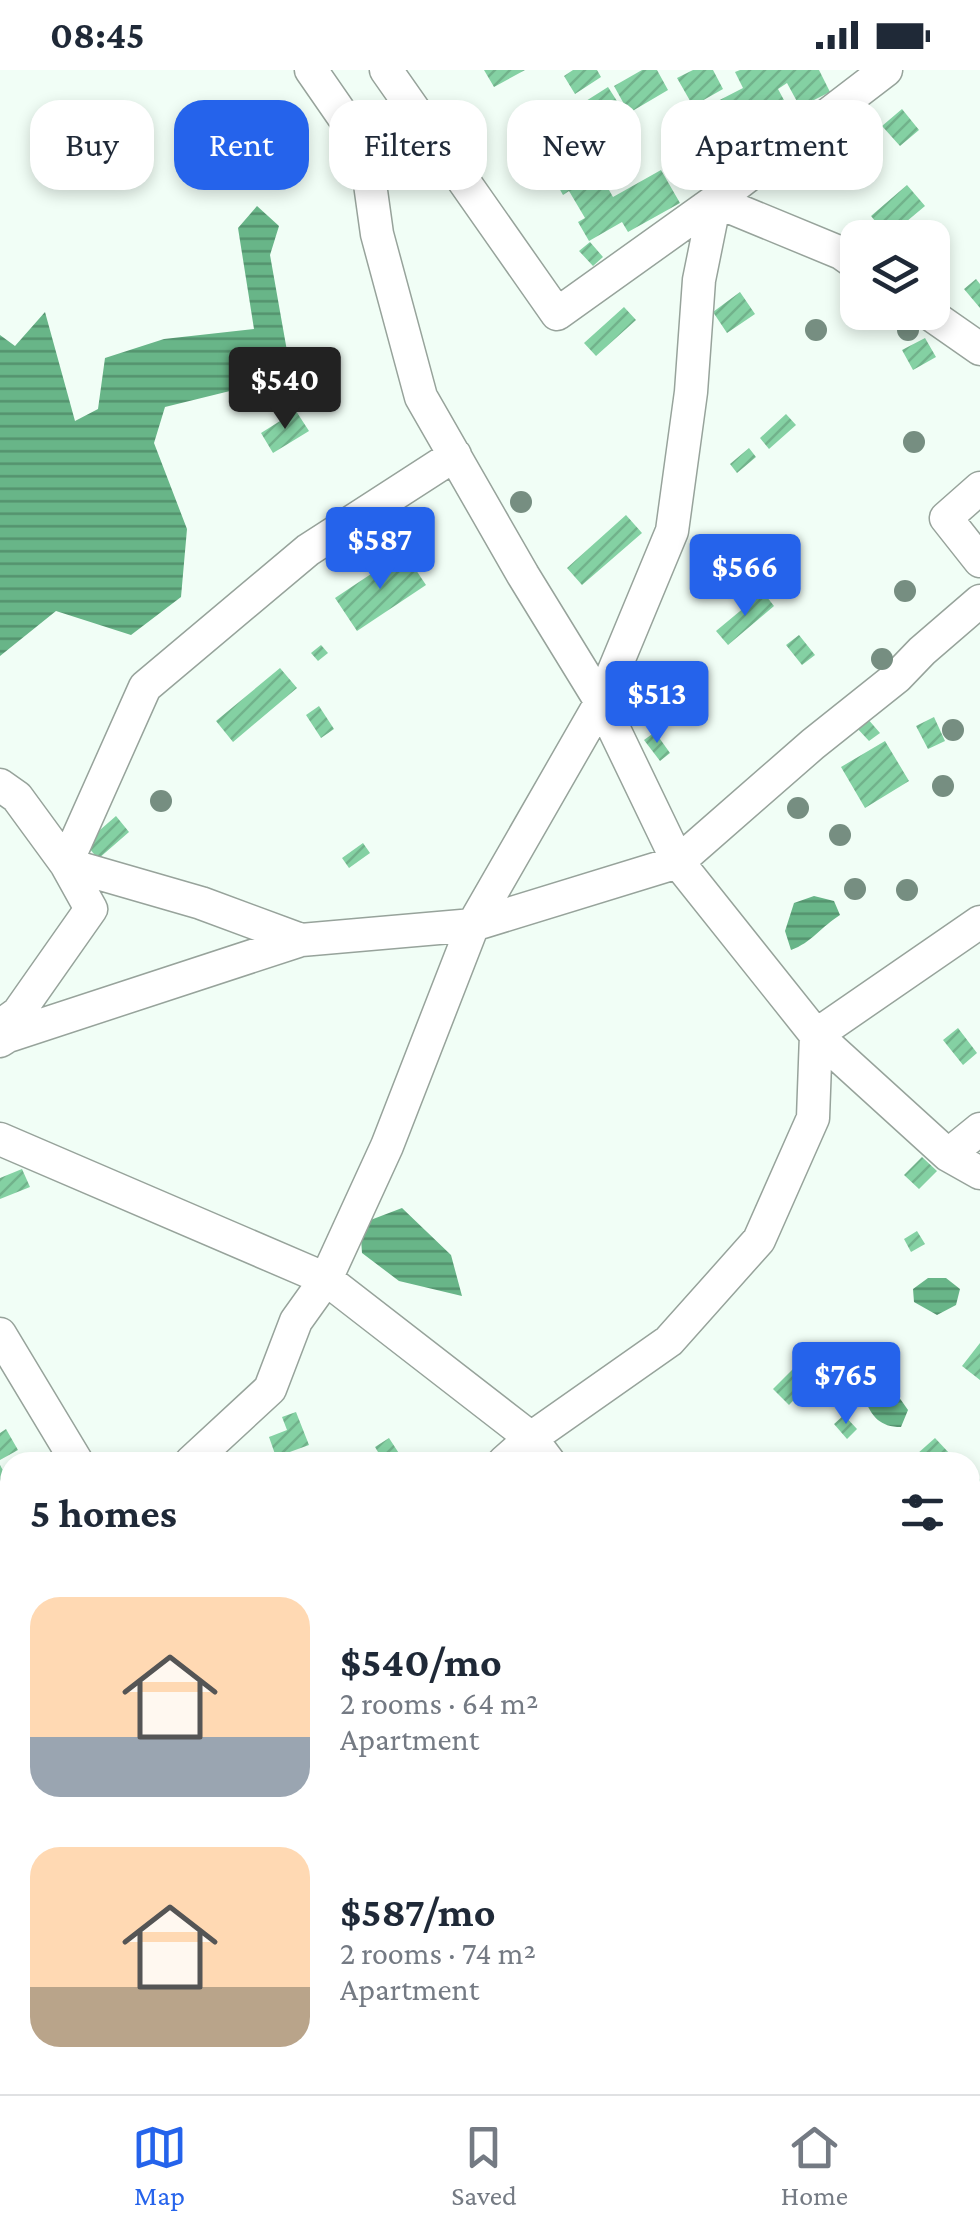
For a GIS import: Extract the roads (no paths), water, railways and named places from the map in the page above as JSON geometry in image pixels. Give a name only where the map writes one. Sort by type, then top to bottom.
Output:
[{"type":"street","points":[[310,70],[365,148],[376,234],[421,397],[601,702],[678,862],[816,1035],[948,1154],[980,1173]]},
{"type":"street","points":[[386,70],[556,314],[715,201],[886,70]]},
{"type":"street","points":[[715,201],[840,253]]},
{"type":"street","points":[[202,1452],[270,1389],[296,1321],[326,1279],[387,1146],[473,926],[601,702],[672,532],[692,392],[699,280],[715,201]]},
{"type":"street","points":[[950,329],[980,350]]},
{"type":"street","points":[[66,864],[145,687],[308,550],[455,455]]},
{"type":"street","points":[[980,488],[946,518],[980,561]]},
{"type":"street","points":[[0,1041],[301,940],[473,926],[678,862],[980,602]]},
{"type":"street","points":[[0,785],[17,796],[66,864],[91,908],[18,1013],[0,1026]]},
{"type":"street","points":[[66,864],[201,903],[301,940]]},
{"type":"street","points":[[816,1035],[980,922]]},
{"type":"street","points":[[0,1139],[326,1279],[540,1450],[669,1341],[759,1240],[813,1118],[816,1035]]},
{"type":"street","points":[[948,1154],[980,1129]]},
{"type":"street","points":[[0,1334],[71,1452]]}]
